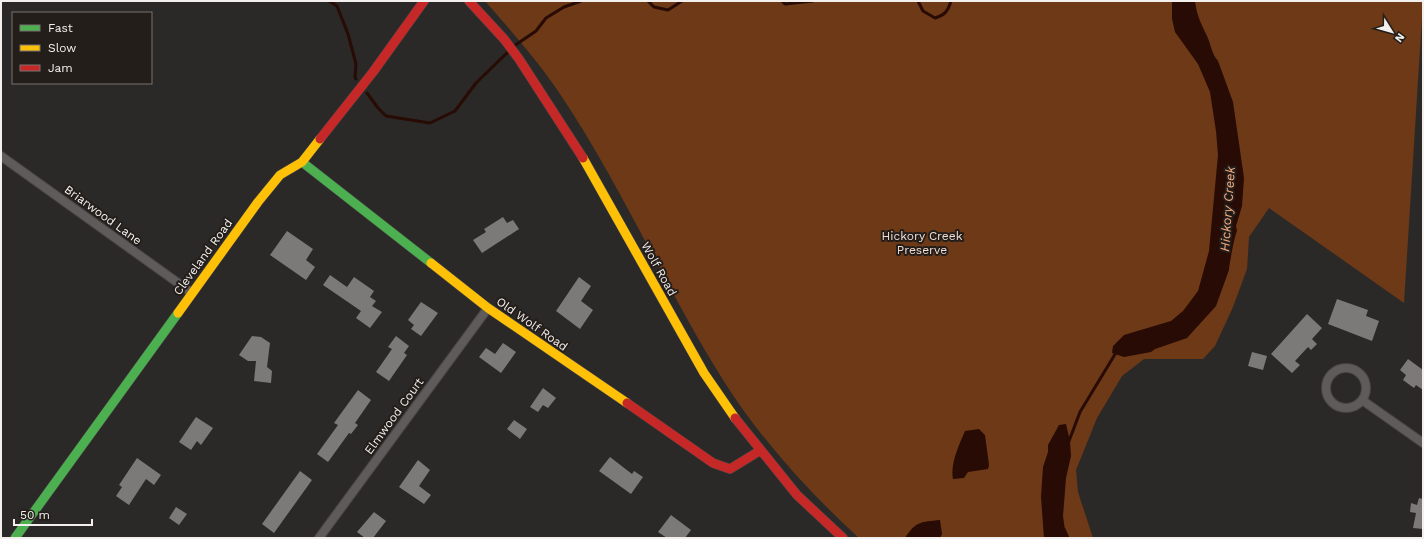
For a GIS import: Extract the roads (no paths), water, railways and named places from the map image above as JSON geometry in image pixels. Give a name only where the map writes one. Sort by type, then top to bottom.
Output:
[{"type":"street","name":"Cleveland Road","points":[[15,538],[258,202],[280,175],[302,162],[373,72],[424,1]]},
{"type":"street","name":"Wolf Road","points":[[469,1],[504,39],[519,59],[590,168],[704,373],[796,495],[843,538]]},
{"type":"street","name":"Briarwood Lane","points":[[1,156],[192,293]]},
{"type":"street","name":"Old Wolf Road","points":[[302,162],[488,308],[713,463],[730,468],[761,450]]},
{"type":"street","name":"Elmwood Court","points":[[319,538],[488,308]]},
{"type":"street","points":[[1343,368],[1356,370],[1365,380],[1366,386],[1362,400],[1353,407],[1347,408],[1334,405],[1326,394],[1326,387],[1331,374],[1343,368]]},
{"type":"street","points":[[1362,400],[1423,443]]},
{"type":"water","points":[[1172,1],[1195,1],[1199,18],[1208,37],[1214,55],[1218,61],[1233,102],[1244,178],[1242,206],[1236,226],[1237,231],[1229,270],[1216,306],[1187,338],[1155,349],[1151,352],[1124,357],[1112,353],[1113,346],[1124,335],[1171,321],[1183,311],[1198,291],[1209,251],[1218,155],[1216,131],[1210,92],[1198,64],[1175,32],[1172,19]]},
{"type":"water","points":[[1066,424],[1070,441],[1071,456],[1066,478],[1063,516],[1066,538],[1044,538],[1041,497],[1043,467],[1048,452],[1048,445],[1059,425]]},
{"type":"water","points":[[979,429],[985,435],[989,465],[988,469],[968,472],[964,478],[953,479],[952,473],[954,461],[965,431]]},
{"type":"water","points":[[940,520],[942,534],[940,538],[905,538],[916,525],[928,521]]},
{"type":"waterway","points":[[329,1],[337,6],[348,34],[356,64],[356,79]]},
{"type":"waterway","points":[[514,46],[536,31],[546,18],[564,7],[581,1]]},
{"type":"waterway","points":[[648,1],[654,7],[668,10],[682,1]]},
{"type":"waterway","points":[[782,1],[785,4],[813,1]]},
{"type":"waterway","points":[[918,1],[923,11],[935,18],[946,12],[951,1]]},
{"type":"waterway","points":[[367,93],[386,116],[430,123],[455,111],[476,83],[510,50]]},
{"type":"waterway","name":"Hickory Creek","points":[[1069,441],[1080,412],[1117,351]]},
{"type":"waterway","name":"Hickory Creek","points":[[1064,529],[1068,538]]},
{"type":"park label","name":"Hickory Creek Preserve","points":[[922,243]]}]
